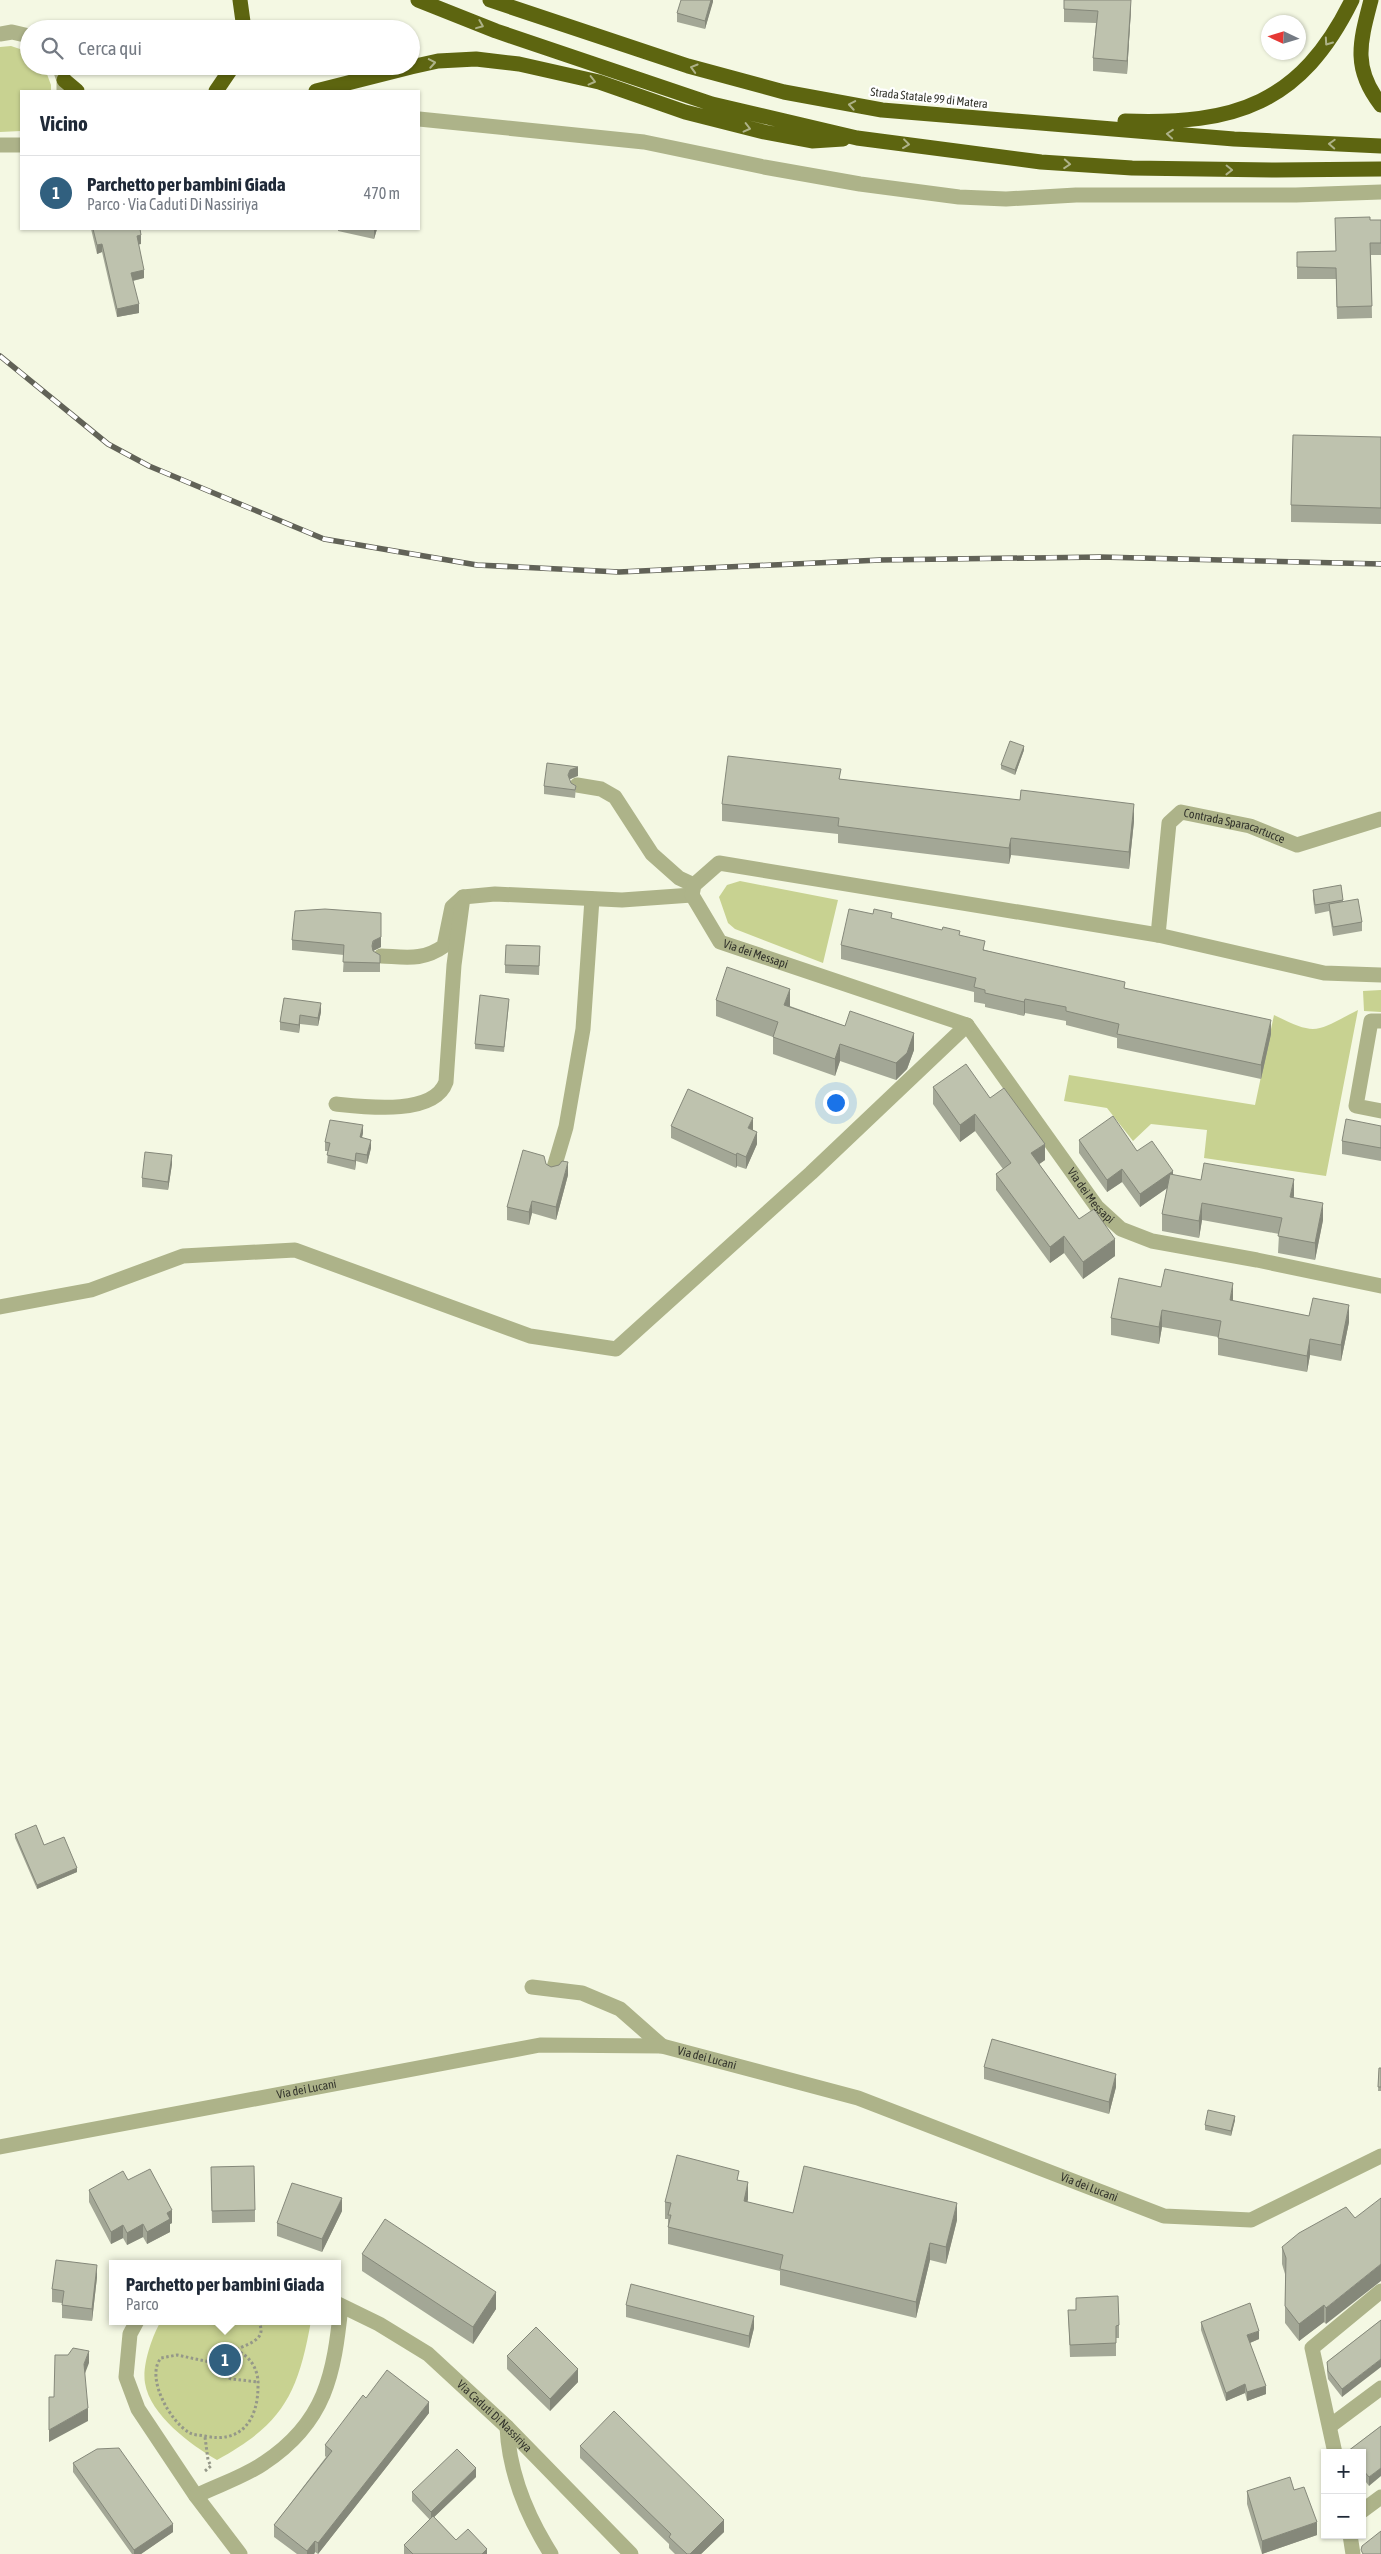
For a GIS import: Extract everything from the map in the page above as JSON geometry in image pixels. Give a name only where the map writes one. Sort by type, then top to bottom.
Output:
[{"type":"highway","points":[[240,0],[243,20]]},
{"type":"highway","points":[[418,0],[496,31],[712,104],[857,138],[1041,162],[1132,168],[1381,169]]},
{"type":"highway","name":"Strada Statale 99 di Matera","points":[[490,0],[688,66],[784,92],[882,110],[1234,139],[1381,146]]},
{"type":"highway","points":[[882,110],[948,116],[1138,121],[1193,121],[1230,114],[1266,100],[1293,80],[1319,55],[1340,24],[1352,0]]},
{"type":"highway","points":[[1371,0],[1360,42],[1364,77],[1381,105]]},
{"type":"highway","points":[[420,65],[438,61],[476,59],[519,64],[599,82],[685,112],[764,132],[812,142],[857,138]]},
{"type":"highway","points":[[217,90],[227,75]]},
{"type":"highway","points":[[320,90],[379,75]]},
{"type":"highway","points":[[62,79],[77,90]]},
{"type":"street","points":[[4,30],[20,34]]},
{"type":"street","points":[[420,119],[644,142],[774,169],[958,197],[1006,199],[1076,195],[1296,195],[1381,192]]},
{"type":"street","points":[[0,145],[20,145]]},
{"type":"street","points":[[577,785],[601,788],[615,796],[652,854],[693,890]]},
{"type":"street","name":"Contrada Sparacartucce","points":[[1158,935],[1169,824],[1181,812],[1250,826],[1297,846],[1381,819]]},
{"type":"street","points":[[381,956],[410,957],[431,955],[444,946],[452,907],[463,897],[495,894],[622,900],[693,890],[719,863],[1158,935],[1324,973],[1381,975]]},
{"type":"street","name":"Via dei Messapi","points":[[693,890],[720,942],[967,1026],[1097,1207],[1122,1229],[1152,1241],[1257,1260],[1381,1286]]},
{"type":"street","points":[[336,1104],[385,1108],[422,1103],[443,1091],[446,1082],[454,964],[463,897]]},
{"type":"street","points":[[553,1171],[566,1127],[583,1029],[592,899]]},
{"type":"street","points":[[1381,1020],[1371,1021],[1356,1106],[1381,1111]]},
{"type":"street","points":[[0,1307],[91,1290],[183,1256],[295,1250],[530,1336],[616,1349],[811,1173],[967,1026]]},
{"type":"street","points":[[532,1988],[582,1994],[620,2009],[662,2046]]},
{"type":"street","name":"Via dei Lucani","points":[[0,2146],[540,2045],[662,2046],[858,2098],[1164,2216],[1251,2220],[1381,2156]]},
{"type":"street","points":[[1334,2449],[1312,2348],[1381,2291]]},
{"type":"street","name":"Via Caduti Di Nassiriya","points":[[341,2306],[379,2324],[428,2354],[507,2427],[631,2554]]},
{"type":"street","points":[[135,2325],[130,2334],[126,2377],[138,2409],[196,2496],[240,2554]]},
{"type":"street","points":[[196,2496],[264,2464],[299,2435],[328,2387],[336,2353],[338,2325]]},
{"type":"street","points":[[1330,2426],[1381,2388]]},
{"type":"street","points":[[507,2427],[508,2443],[517,2483],[532,2522],[551,2554]]},
{"type":"street","points":[[1366,2508],[1381,2497]]},
{"type":"street","points":[[1351,2539],[1353,2554]]},
{"type":"path","points":[[258,2382],[231,2379],[220,2374],[210,2362],[177,2355],[161,2358],[156,2364],[154,2375],[160,2396],[173,2417],[190,2433],[220,2439],[240,2432],[250,2420],[258,2401],[258,2382],[255,2368],[246,2354],[236,2350],[258,2340],[261,2334],[259,2325]]},
{"type":"path","points":[[202,2473],[211,2466],[205,2436]]},
{"type":"green space","points":[[11,46],[20,49],[20,75],[47,75],[51,85],[51,90],[20,90],[20,131],[0,132],[0,47]]},
{"type":"green space","points":[[740,881],[838,900],[823,963],[735,929],[728,923],[719,897],[727,885]]},
{"type":"green space","points":[[1381,990],[1381,1012],[1364,1011],[1363,991]]},
{"type":"green space","points":[[1358,1010],[1326,1176],[1204,1158],[1207,1130],[1151,1124],[1133,1141],[1107,1108],[1064,1101],[1069,1075],[1255,1105],[1274,1015],[1309,1029],[1317,1029],[1325,1027]]},
{"type":"green space","points":[[159,2325],[310,2325],[300,2368],[293,2388],[284,2404],[258,2433],[217,2460],[195,2446],[173,2428],[148,2395],[144,2376],[146,2360]]},
{"type":"building","points":[[681,0],[711,0],[705,21],[677,13]]},
{"type":"building","points":[[1064,0],[1131,0],[1127,61],[1093,58],[1098,11],[1064,9]]},
{"type":"building","points":[[1370,217],[1370,220],[1381,220],[1381,243],[1370,243],[1372,306],[1337,307],[1336,268],[1297,267],[1297,252],[1336,251],[1335,218]]},
{"type":"building","points":[[93,230],[140,230],[141,235],[137,236],[144,270],[131,273],[139,304],[117,309],[102,244],[97,245]]},
{"type":"building","points":[[1293,435],[1381,437],[1381,508],[1291,505]]},
{"type":"building","points":[[1010,741],[1024,746],[1015,770],[1001,765]]},
{"type":"building","points":[[728,756],[841,769],[839,779],[1020,800],[1021,790],[1134,804],[1129,852],[1011,838],[1009,848],[838,826],[839,818],[722,804]]},
{"type":"building","points":[[547,763],[578,767],[570,770],[568,775],[571,783],[576,786],[575,790],[544,786]]},
{"type":"building","points":[[1341,885],[1343,900],[1315,905],[1313,890]]},
{"type":"building","points":[[1358,899],[1362,922],[1333,927],[1329,904]]},
{"type":"building","points":[[325,909],[381,913],[381,937],[373,941],[372,946],[373,951],[380,955],[380,963],[343,962],[344,945],[292,940],[295,911]]},
{"type":"building","points":[[849,909],[873,914],[874,909],[892,913],[891,918],[942,930],[943,927],[960,931],[959,935],[985,941],[983,950],[1125,982],[1124,988],[1271,1020],[1261,1065],[1117,1034],[1119,1024],[1066,1011],[1066,1007],[1025,999],[1024,1002],[985,993],[985,990],[974,987],[976,978],[841,945]]},
{"type":"building","points":[[506,945],[540,946],[539,966],[505,965]]},
{"type":"building","points":[[727,967],[790,989],[784,1005],[845,1026],[850,1011],[914,1033],[907,1053],[896,1063],[840,1044],[835,1059],[773,1037],[778,1022],[716,1000]]},
{"type":"building","points":[[480,995],[509,999],[504,1047],[475,1044]]},
{"type":"building","points":[[284,998],[321,1003],[318,1018],[300,1015],[299,1025],[280,1022]]},
{"type":"building","points":[[966,1064],[990,1098],[1004,1088],[1045,1144],[1031,1153],[1079,1219],[1094,1209],[1115,1239],[1083,1262],[1064,1236],[1050,1247],[996,1174],[1011,1163],[975,1114],[960,1125],[933,1087]]},
{"type":"building","points":[[688,1089],[753,1118],[748,1128],[757,1132],[746,1157],[737,1153],[736,1155],[671,1126]]},
{"type":"building","points":[[1113,1116],[1137,1151],[1152,1141],[1173,1171],[1140,1194],[1122,1169],[1107,1180],[1079,1140]]},
{"type":"building","points":[[1346,1119],[1381,1126],[1381,1148],[1342,1141]]},
{"type":"building","points":[[330,1120],[363,1125],[360,1137],[371,1140],[367,1155],[356,1153],[355,1161],[327,1155],[330,1143],[325,1142]]},
{"type":"building","points":[[523,1150],[544,1156],[546,1164],[551,1167],[559,1165],[562,1161],[568,1162],[556,1207],[532,1201],[529,1212],[507,1207]]},
{"type":"building","points":[[145,1152],[172,1155],[168,1182],[142,1178]]},
{"type":"building","points":[[1204,1163],[1294,1179],[1290,1197],[1323,1203],[1315,1243],[1278,1236],[1282,1218],[1202,1203],[1199,1221],[1162,1214],[1170,1174],[1201,1180]]},
{"type":"building","points":[[1165,1269],[1233,1283],[1230,1300],[1309,1316],[1313,1298],[1349,1305],[1341,1345],[1310,1339],[1307,1356],[1218,1338],[1221,1321],[1162,1310],[1159,1327],[1111,1318],[1119,1278],[1161,1287]]},
{"type":"building","points":[[36,1825],[44,1845],[64,1837],[77,1868],[37,1885],[15,1834]]},
{"type":"building","points":[[992,2039],[1116,2074],[1109,2102],[984,2067]]},
{"type":"building","points":[[1379,2068],[1381,2068],[1381,2087],[1378,2087]]},
{"type":"building","points":[[1208,2110],[1235,2116],[1231,2131],[1205,2125]]},
{"type":"building","points":[[677,2155],[739,2171],[737,2180],[748,2182],[744,2201],[793,2213],[804,2166],[957,2203],[946,2247],[930,2243],[916,2302],[780,2269],[783,2255],[668,2227],[671,2203],[665,2202]]},
{"type":"building","points":[[254,2166],[255,2210],[212,2211],[211,2167]]},
{"type":"building","points":[[150,2169],[172,2210],[167,2213],[170,2219],[147,2232],[143,2224],[127,2233],[123,2225],[111,2232],[89,2190],[123,2171],[128,2180]]},
{"type":"building","points":[[292,2183],[342,2198],[322,2239],[277,2223]]},
{"type":"building","points":[[1381,2198],[1381,2264],[1326,2308],[1324,2305],[1299,2324],[1285,2306],[1286,2258],[1282,2247],[1299,2233],[1346,2207],[1355,2218]]},
{"type":"building","points":[[385,2219],[496,2292],[473,2327],[362,2254]]},
{"type":"building","points":[[56,2260],[97,2265],[92,2309],[62,2305],[64,2291],[52,2289]]},
{"type":"building","points":[[631,2284],[754,2316],[749,2336],[626,2305]]},
{"type":"building","points":[[1118,2296],[1119,2325],[1116,2326],[1116,2343],[1070,2345],[1068,2310],[1076,2310],[1076,2298]]},
{"type":"building","points":[[1250,2303],[1259,2331],[1247,2335],[1266,2386],[1247,2392],[1245,2384],[1226,2393],[1201,2322]]},
{"type":"building","points":[[1381,2320],[1381,2359],[1342,2389],[1328,2371],[1327,2362]]},
{"type":"building","points":[[536,2327],[578,2369],[550,2399],[507,2356]]},
{"type":"building","points":[[73,2348],[89,2351],[84,2364],[88,2408],[49,2430],[49,2397],[54,2397],[55,2355],[68,2355]]},
{"type":"building","points":[[387,2370],[429,2402],[318,2543],[315,2541],[307,2551],[274,2525],[332,2451],[325,2445],[363,2395],[366,2398]]},
{"type":"building","points":[[614,2411],[724,2520],[690,2554],[687,2554],[669,2537],[671,2534],[580,2446]]},
{"type":"building","points":[[1381,2426],[1381,2468],[1369,2477],[1366,2474],[1366,2449],[1351,2449]]},
{"type":"building","points":[[119,2448],[173,2524],[134,2550],[73,2463],[97,2449]]},
{"type":"building","points":[[457,2449],[476,2468],[431,2512],[412,2492]]},
{"type":"building","points":[[1290,2477],[1294,2490],[1304,2487],[1317,2522],[1262,2541],[1247,2491]]},
{"type":"building","points":[[433,2516],[456,2540],[468,2529],[487,2549],[482,2554],[413,2554],[404,2545]]},
{"type":"building","points":[[1381,2531],[1381,2554],[1363,2554],[1362,2546]]},
{"type":"railway","points":[[0,356],[108,444],[149,466],[324,539],[477,565],[619,572],[880,560],[1100,557],[1381,564]]},
{"type":"place","name":"Parchetto per bambini Giada","points":[[225,2360]]}]
